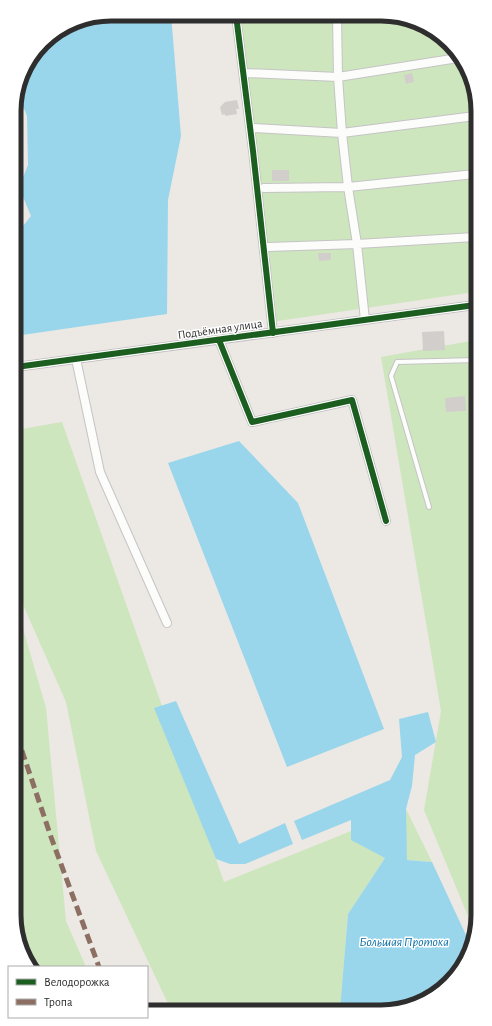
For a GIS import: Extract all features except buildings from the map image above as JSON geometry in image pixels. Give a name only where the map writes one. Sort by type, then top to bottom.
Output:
[{"type":"street","points":[[237,21],[254,158],[273,332]]},
{"type":"street","points":[[337,21],[338,77],[342,133],[348,187],[357,244],[365,320]]},
{"type":"street","points":[[246,73],[338,77],[454,59]]},
{"type":"street","points":[[254,128],[342,133],[471,117]]},
{"type":"street","points":[[264,188],[348,187],[471,174]]},
{"type":"street","points":[[268,247],[357,244],[471,237]]},
{"type":"street","name":"Подъёмная улица","points":[[21,366],[471,306]]},
{"type":"street","points":[[219,340],[252,422],[352,400],[386,521]]},
{"type":"street","points":[[76,359],[100,472],[167,623]]},
{"type":"lane","points":[[428,507],[391,376],[397,362],[471,360]]},
{"type":"green space","points":[[236,21],[381,21],[399,23],[421,30],[445,47],[459,66],[468,88],[471,111],[471,293],[271,322]]},
{"type":"green space","points":[[471,341],[471,923],[424,810],[441,711],[381,357]]},
{"type":"green space","points":[[62,422],[224,882],[406,809],[432,862],[385,858],[348,914],[340,1005],[169,1005],[96,851],[66,702],[21,600],[21,429]]},
{"type":"green space","points":[[21,621],[46,708],[66,921],[86,966],[37,966],[33,960],[24,938],[21,915]]},
{"type":"water","points":[[172,21],[181,136],[168,200],[167,314],[21,335],[21,228],[31,216],[21,192],[21,182],[28,165],[27,116],[21,102],[28,77],[36,61],[47,47],[61,36],[71,30],[99,22]]},
{"type":"water","points":[[239,441],[298,503],[384,729],[287,767],[168,463]]},
{"type":"water","points":[[176,701],[239,844],[285,823],[293,844],[245,864],[230,864],[216,859],[154,708]]},
{"type":"water","name":"Большая Протока","points":[[428,712],[436,742],[415,755],[412,786],[406,809],[407,860],[432,862],[468,938],[462,955],[449,974],[440,983],[421,996],[393,1004],[340,1005],[348,914],[385,858],[351,840],[351,820],[302,840],[294,821],[390,780],[402,757],[399,719]]},
{"type":"marked path","points":[[21,748],[51,837],[99,966]]},
{"type":"cycle path","points":[[237,21],[273,333]]},
{"type":"cycle path","points":[[21,366],[471,306]]},
{"type":"cycle path","points":[[219,340],[252,422],[352,400],[386,521]]}]
